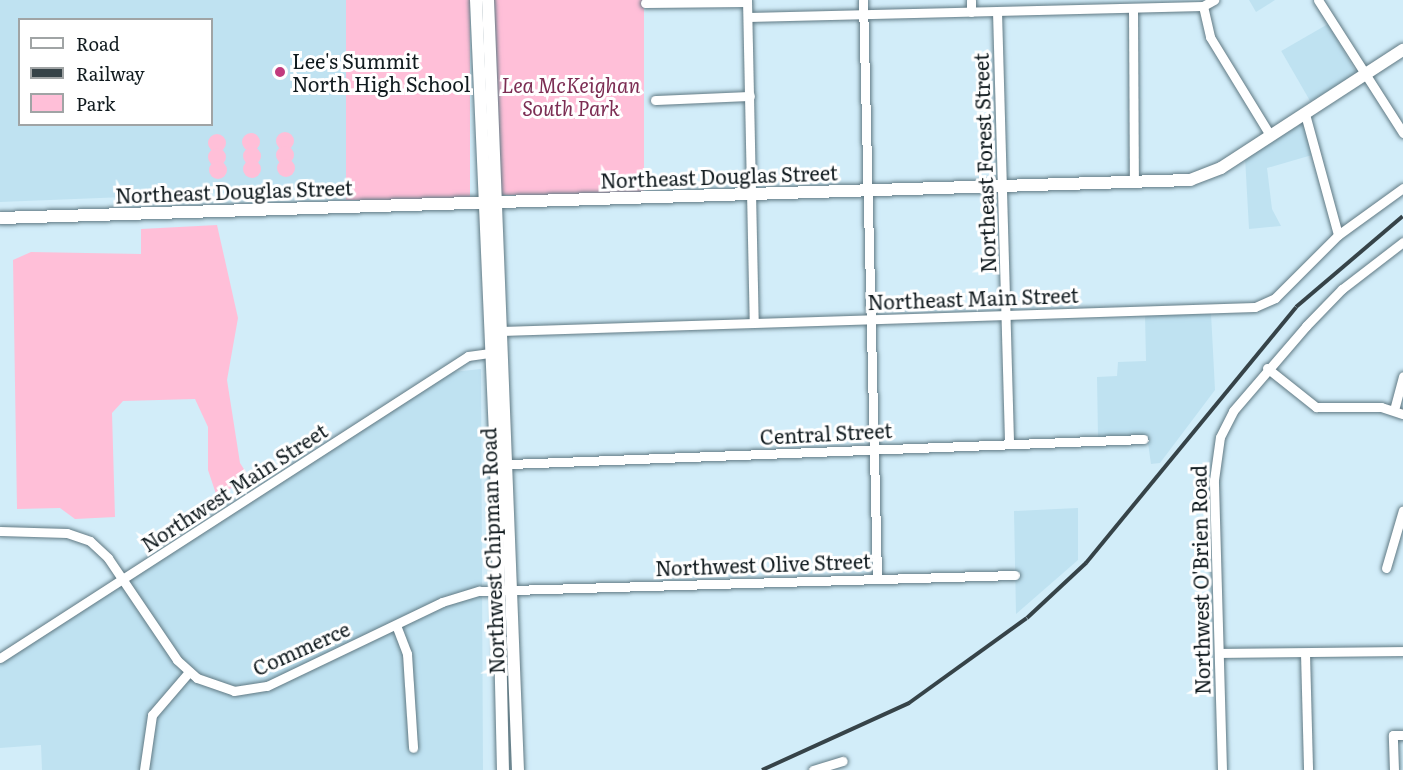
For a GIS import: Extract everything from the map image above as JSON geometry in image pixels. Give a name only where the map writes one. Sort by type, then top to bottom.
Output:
[{"type":"main road","points":[[476,0],[487,202]]},
{"type":"main road","points":[[487,202],[488,0]]},
{"type":"main road","name":"Northeast Douglas Street","points":[[0,218],[867,191],[1134,181],[1206,175],[1403,50]]},
{"type":"main road","name":"Northwest Chipman Road","points":[[487,202],[507,392],[510,464],[505,590],[503,770]]},
{"type":"main road","name":"Northwest Chipman Road","points":[[487,202],[490,351],[518,770]]},
{"type":"street","points":[[863,0],[878,579]]},
{"type":"street","points":[[971,0],[971,12]]},
{"type":"street","points":[[748,17],[971,12],[1061,5],[1133,8],[1203,6],[1214,0]]},
{"type":"street","points":[[1318,0],[1403,133]]},
{"type":"street","points":[[645,3],[747,1],[754,322]]},
{"type":"street","points":[[1203,6],[1210,37],[1270,135]]},
{"type":"street","points":[[1133,8],[1134,181]]},
{"type":"street","name":"Northeast Forest Street","points":[[997,11],[1009,441]]},
{"type":"street","points":[[655,100],[750,96]]},
{"type":"street","points":[[1305,114],[1338,236]]},
{"type":"street","name":"Northeast Main Street","points":[[501,332],[1255,307],[1275,298],[1338,236],[1403,188]]},
{"type":"street","points":[[1403,242],[1342,289],[1267,368],[1316,407],[1398,412],[1403,376]]},
{"type":"street","points":[[490,351],[496,352],[507,392]]},
{"type":"street","name":"Northwest Main Street","points":[[0,658],[468,356],[490,351]]},
{"type":"street","name":"Northwest O'Brien Road","points":[[1222,770],[1215,457],[1233,411],[1267,368]]},
{"type":"street","name":"Central Street","points":[[510,464],[1009,441],[1144,440]]},
{"type":"street","points":[[1386,568],[1403,510]]},
{"type":"street","points":[[0,531],[67,533],[90,541],[123,579],[189,672],[152,715],[144,770]]},
{"type":"street","name":"Northwest Olive Street","points":[[505,590],[1016,575]]},
{"type":"street","name":"Commerce","points":[[189,672],[234,691],[267,686],[460,595],[505,590]]},
{"type":"street","points":[[396,625],[407,654],[413,748]]},
{"type":"street","points":[[1219,653],[1403,651]]},
{"type":"street","points":[[1305,653],[1308,770]]},
{"type":"street","points":[[1394,770],[1398,735]]},
{"type":"street","points":[[813,770],[843,761]]},
{"type":"shaded area","name":"Lee's Summit North High School","points":[[0,0],[346,0],[351,188],[0,202]]},
{"type":"shaded area","points":[[1249,0],[1275,0],[1256,12]]},
{"type":"shaded area","points":[[1328,24],[1357,74],[1310,101],[1281,51]]},
{"type":"shaded area","points":[[1303,123],[1312,155],[1267,168],[1272,209],[1281,226],[1249,229],[1245,157]]},
{"type":"shaded area","points":[[1211,313],[1215,390],[1160,463],[1151,464],[1147,436],[1098,438],[1097,377],[1117,376],[1118,362],[1146,361],[1145,314]]},
{"type":"shaded area","points":[[481,369],[483,770],[42,770],[41,745],[0,748],[0,655],[443,373]]},
{"type":"shaded area","points":[[1078,508],[1078,560],[1016,614],[1014,511]]},
{"type":"green space","points":[[346,0],[470,0],[470,200],[346,200]]},
{"type":"green space","name":"Lea McKeighan South Park","points":[[492,0],[644,0],[644,195],[492,195]]},
{"type":"green space","points":[[285,132],[291,135],[294,141],[291,147],[285,150],[279,147],[276,141],[279,135]]},
{"type":"green space","points":[[251,133],[257,136],[260,142],[257,148],[251,151],[245,148],[242,142],[245,136]]},
{"type":"green space","points":[[217,134],[223,137],[226,143],[223,149],[217,152],[211,149],[208,143],[211,137]]},
{"type":"green space","points":[[285,146],[291,149],[294,155],[291,161],[285,164],[279,161],[276,155],[279,149]]},
{"type":"green space","points":[[252,147],[258,150],[261,156],[258,162],[252,165],[246,162],[243,156],[246,150]]},
{"type":"green space","points":[[217,148],[223,151],[226,157],[223,163],[217,166],[211,163],[208,157],[211,151]]},
{"type":"green space","points":[[286,159],[292,162],[295,168],[292,174],[286,177],[280,174],[277,168],[280,162]]},
{"type":"green space","points":[[252,160],[258,163],[261,169],[258,175],[252,178],[246,175],[243,169],[246,163]]},
{"type":"green space","points":[[218,161],[224,164],[227,170],[224,176],[218,179],[212,176],[209,170],[212,164]]},
{"type":"green space","points":[[217,225],[238,318],[227,380],[240,463],[249,477],[217,497],[208,470],[208,427],[195,399],[123,401],[112,413],[115,517],[75,519],[60,508],[17,509],[13,260],[31,252],[141,254],[141,229]]},
{"type":"railway","points":[[762,770],[909,703],[1027,618],[1086,563],[1296,307],[1403,216]]},
{"type":"place","name":"Lee's Summit North High School","points":[[280,72]]}]
